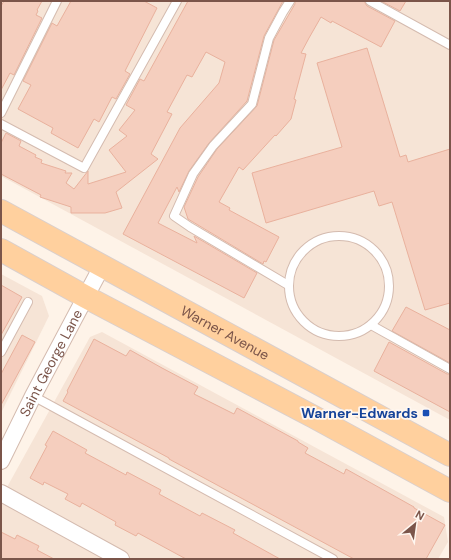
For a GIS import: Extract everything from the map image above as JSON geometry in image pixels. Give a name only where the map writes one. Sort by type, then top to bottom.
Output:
[{"type":"main road","name":"Warner Avenue","points":[[1,211],[450,455]]},
{"type":"main road","points":[[1,250],[86,297],[314,416],[450,491]]},
{"type":"street","name":"Saint George Lane","points":[[1,461],[33,396],[102,266]]},
{"type":"street","points":[[1,493],[121,559]]},
{"type":"lane","points":[[1,113],[57,1]]},
{"type":"lane","points":[[1,124],[84,168],[177,1]]},
{"type":"lane","points":[[288,285],[190,228],[174,216],[194,174],[212,146],[252,104],[269,38],[290,1]]},
{"type":"lane","points":[[370,1],[450,45]]},
{"type":"lane","points":[[327,236],[344,236],[360,240],[374,250],[381,259],[389,280],[388,297],[382,312],[371,325],[364,330],[353,334],[340,336],[328,335],[314,330],[303,322],[295,311],[290,298],[288,285],[291,268],[299,254],[312,243],[327,236]]},
{"type":"lane","points":[[1,352],[28,302]]},
{"type":"lane","points":[[371,325],[450,369]]},
{"type":"lane","points":[[33,396],[333,559]]},
{"type":"shaded area","points":[[1,1],[450,1],[450,420],[1,176]]},
{"type":"shaded area","points":[[1,274],[42,296],[49,316],[1,413]]},
{"type":"shaded area","points":[[102,332],[444,517],[448,542],[438,559],[1,559],[1,498],[90,337]]},
{"type":"building","points":[[4,1],[42,1],[36,15],[42,18],[14,75],[10,73],[1,90],[1,6]]},
{"type":"building","points":[[71,1],[144,1],[157,8],[125,71],[130,74],[116,99],[112,97],[99,122],[94,119],[78,148],[51,133],[53,128],[18,109],[31,85],[23,81],[52,23],[57,26]]},
{"type":"building","points":[[188,1],[283,1],[264,36],[247,101],[209,143],[189,171],[179,192],[177,187],[158,223],[197,243],[194,236],[257,273],[244,298],[123,234],[180,128],[219,83],[225,62],[206,52],[192,77],[187,75],[167,112],[172,114],[151,154],[158,159],[116,192],[122,208],[105,213],[71,213],[71,207],[40,197],[41,195],[1,174],[1,143],[6,133],[21,141],[19,146],[36,155],[35,157],[42,160],[41,163],[66,171],[65,173],[72,173],[66,183],[74,189],[88,171],[88,184],[126,172],[109,150],[127,136],[119,130],[135,110],[126,105],[140,79],[144,81]]},
{"type":"building","points":[[295,1],[365,1],[367,6],[395,21],[381,47],[332,21],[331,23],[321,17],[301,53],[306,54],[294,99],[296,100],[291,119],[243,170],[239,167],[219,202],[230,208],[229,210],[279,237],[266,262],[264,261],[263,264],[188,219],[184,207],[198,177],[217,149],[257,106],[274,40],[295,4]]},
{"type":"building","points":[[381,1],[406,1],[400,11]]},
{"type":"building","points":[[367,48],[400,157],[406,155],[408,162],[450,149],[450,303],[425,310],[392,202],[379,206],[374,191],[266,223],[252,173],[342,147],[317,63]]},
{"type":"building","points":[[1,285],[22,297],[1,335]]},
{"type":"building","points":[[406,307],[450,330],[450,363],[392,331]]},
{"type":"building","points":[[22,335],[35,342],[1,405],[1,374]]},
{"type":"building","points":[[94,339],[126,356],[130,350],[198,387],[194,394],[234,414],[237,408],[298,441],[308,448],[305,453],[344,474],[346,469],[445,525],[426,559],[354,559],[63,401]]},
{"type":"building","points":[[389,342],[447,374],[450,374],[450,412],[374,371]]},
{"type":"building","points":[[53,431],[87,450],[85,453],[126,475],[127,472],[161,490],[159,494],[200,516],[202,513],[235,530],[233,533],[280,559],[186,559],[138,533],[136,536],[115,525],[116,522],[82,503],[80,507],[65,499],[68,494],[44,482],[43,485],[30,478],[47,446],[45,445]]},
{"type":"building","points":[[1,532],[15,539],[17,535],[39,546],[37,550],[54,559],[1,559]]},
{"type":"place","name":"Warner-Edwards","points":[[426,413]]}]
